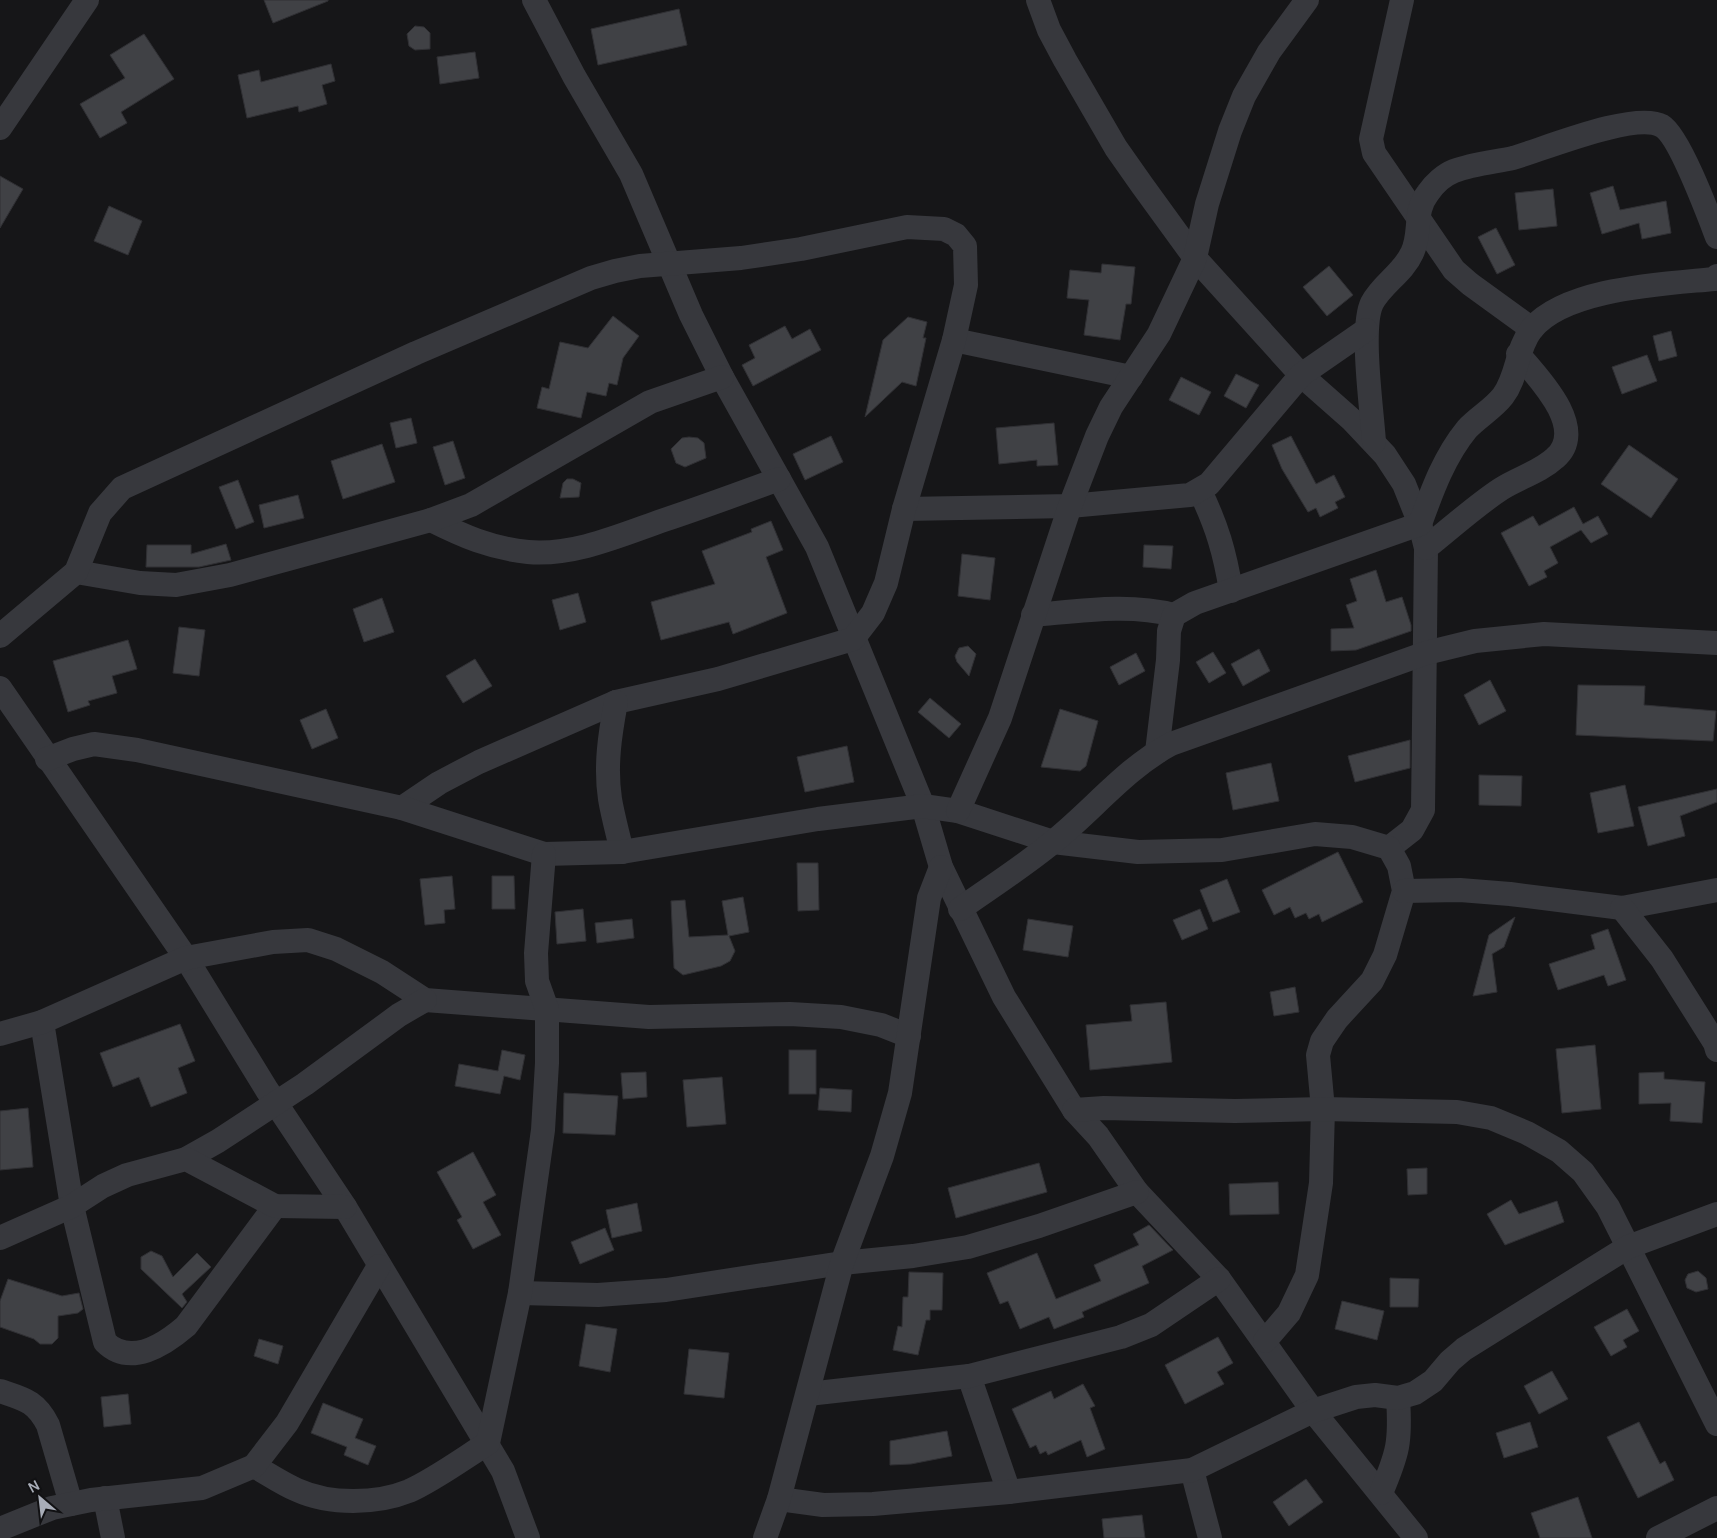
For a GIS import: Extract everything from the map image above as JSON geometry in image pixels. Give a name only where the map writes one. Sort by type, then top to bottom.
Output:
[{"type":"street","points":[[0,128],[88,0]]},
{"type":"street","points":[[534,0],[574,76],[631,174],[691,315],[722,377],[817,547],[839,598],[853,639],[923,806],[941,867],[1004,997],[1074,1110],[1098,1136],[1137,1192],[1219,1279],[1265,1341],[1313,1412],[1416,1538]]},
{"type":"street","points":[[1038,0],[1049,30],[1116,148],[1195,258],[1301,375],[1374,442],[1404,484],[1420,524],[1426,548],[1423,810],[1412,830],[1389,848]]},
{"type":"street","points":[[958,811],[1000,718],[1070,506],[1108,414],[1159,334],[1195,258],[1207,204],[1230,131],[1244,96],[1269,52],[1306,0]]},
{"type":"street","points":[[1402,0],[1371,139],[1374,153],[1379,163],[1454,270],[1470,284],[1532,329]]},
{"type":"street","points":[[1374,442],[1366,330],[1369,310],[1374,301],[1404,267],[1412,254],[1417,237],[1417,218],[1422,202],[1428,192],[1454,171],[1515,157],[1603,130],[1649,122],[1664,127],[1671,133],[1717,237]]},
{"type":"street","points":[[0,636],[76,572],[100,514],[122,488],[416,353],[591,278],[615,270],[741,258],[907,228],[944,229],[956,235],[965,246],[967,262],[966,285],[954,340],[904,510],[886,584],[873,613],[853,639],[718,679],[616,702],[479,762],[439,783],[402,808]]},
{"type":"street","points":[[1033,615],[1125,608],[1174,614],[1195,603],[1420,524],[1444,466],[1466,431],[1497,403],[1505,393],[1511,382],[1518,354],[1532,329],[1562,308],[1622,288],[1714,279],[1717,276]]},
{"type":"street","points":[[904,510],[1070,506],[1190,495],[1200,491],[1209,484],[1301,375],[1366,330]]},
{"type":"street","points":[[954,340],[1131,377]]},
{"type":"street","points":[[1426,548],[1502,488],[1553,460],[1562,450],[1567,433],[1562,415],[1542,382],[1518,354]]},
{"type":"street","points":[[76,572],[140,584],[176,585],[230,575],[430,520],[472,505],[650,402],[722,377]]},
{"type":"street","points":[[430,520],[472,540],[501,548],[529,552],[560,550],[599,543],[780,479]]},
{"type":"street","points":[[1200,491],[1215,522],[1224,551],[1230,591]]},
{"type":"street","points":[[1157,752],[1168,660],[1168,631],[1174,614]]},
{"type":"street","points":[[960,909],[1053,842],[1125,777],[1157,752],[1171,744],[1426,654],[1475,641],[1544,634],[1717,643]]},
{"type":"street","points":[[0,688],[47,759],[186,958],[276,1102],[345,1207],[503,1471],[528,1538]]},
{"type":"street","points":[[616,702],[610,734],[608,761],[610,798],[622,852]]},
{"type":"street","points":[[47,759],[73,749],[94,744],[137,750],[402,808],[544,854],[622,852],[818,818],[923,806],[958,811],[1053,842],[1138,852],[1222,850],[1315,834],[1334,834],[1389,848],[1399,866],[1404,890],[1380,967],[1360,996],[1337,1019],[1322,1041],[1318,1055],[1323,1109],[1321,1184],[1307,1275],[1289,1313],[1265,1341]]},
{"type":"street","points":[[254,1466],[298,1490],[318,1498],[346,1500],[376,1499],[409,1491],[488,1444],[520,1293],[543,1130],[547,1063],[547,1009],[537,982],[536,967],[544,854]]},
{"type":"street","points":[[765,1538],[779,1499],[842,1263],[882,1156],[900,1093],[929,898],[941,867]]},
{"type":"street","points":[[1404,890],[1460,890],[1510,894],[1622,908],[1717,890]]},
{"type":"street","points":[[1622,908],[1662,959],[1716,1045]]},
{"type":"street","points":[[0,1034],[42,1022],[186,958],[273,942],[308,940],[336,949],[382,972],[425,1000],[649,1017],[790,1014],[832,1017],[881,1025],[909,1036]]},
{"type":"street","points":[[0,1238],[72,1206],[103,1186],[127,1175],[186,1159],[218,1141],[325,1071],[399,1014],[425,1000]]},
{"type":"street","points":[[42,1022],[72,1206],[105,1342],[120,1353],[137,1353],[158,1347],[186,1326],[275,1206]]},
{"type":"street","points":[[1074,1110],[1104,1108],[1235,1111],[1323,1109],[1457,1112],[1491,1118],[1527,1133],[1559,1151],[1583,1172],[1608,1207],[1717,1424]]},
{"type":"street","points":[[186,1159],[275,1206],[345,1207]]},
{"type":"street","points":[[520,1293],[598,1294],[666,1290],[842,1263],[913,1256],[968,1247],[1039,1226],[1137,1192]]},
{"type":"street","points":[[779,1499],[823,1505],[873,1504],[1008,1492],[1192,1470],[1313,1412],[1356,1397],[1375,1395],[1398,1398],[1423,1388],[1433,1382],[1450,1361],[1464,1349],[1628,1247],[1717,1214]]},
{"type":"street","points":[[0,1529],[52,1508],[71,1504],[105,1498],[202,1488],[254,1466],[287,1423],[379,1266]]},
{"type":"street","points":[[808,1394],[969,1376],[1121,1337],[1151,1325],[1219,1279]]},
{"type":"street","points":[[969,1376],[1008,1492]]},
{"type":"street","points":[[0,1391],[31,1402],[42,1413],[48,1425],[71,1504]]},
{"type":"street","points":[[1381,1493],[1395,1460],[1399,1442],[1398,1398]]},
{"type":"street","points":[[1192,1470],[1210,1538]]},
{"type":"street","points":[[105,1498],[114,1538]]},
{"type":"street","points":[[1658,1538],[1717,1508]]},
{"type":"building","points":[[264,0],[328,0],[328,1],[273,23]]},
{"type":"building","points":[[679,9],[687,45],[598,65],[591,29]]},
{"type":"building","points":[[415,26],[424,27],[430,33],[430,49],[415,50],[409,46],[407,34]]},
{"type":"building","points":[[144,34],[174,79],[121,112],[127,123],[100,138],[80,104],[125,78],[110,55]]},
{"type":"building","points":[[475,52],[479,78],[440,84],[437,57]]},
{"type":"building","points":[[331,64],[335,81],[322,85],[327,104],[299,112],[298,106],[247,118],[238,75],[259,70],[261,82]]},
{"type":"building","points":[[0,176],[23,189],[0,228]]},
{"type":"building","points":[[1613,186],[1620,210],[1666,201],[1671,233],[1642,239],[1639,223],[1602,234],[1590,193]]},
{"type":"building","points":[[1553,189],[1557,226],[1519,230],[1515,193]]},
{"type":"building","points":[[109,206],[142,221],[128,255],[94,241]]},
{"type":"building","points":[[1496,228],[1515,265],[1497,274],[1478,237]]},
{"type":"building","points":[[1102,264],[1135,267],[1131,304],[1126,304],[1120,340],[1084,335],[1089,300],[1067,298],[1070,270],[1101,273]]},
{"type":"building","points":[[1329,266],[1353,295],[1327,316],[1303,287]]},
{"type":"building","points":[[613,316],[639,336],[623,358],[617,385],[609,383],[606,396],[587,392],[581,418],[537,408],[542,387],[549,389],[560,342],[588,348]]},
{"type":"building","points":[[908,317],[927,322],[923,338],[926,338],[916,386],[902,382],[865,417],[883,340]]},
{"type":"building","points":[[785,326],[792,339],[810,329],[821,350],[753,386],[742,365],[755,358],[749,345]]},
{"type":"building","points":[[1671,331],[1677,356],[1659,361],[1653,336]]},
{"type":"building","points":[[1647,355],[1657,381],[1622,394],[1612,367]]},
{"type":"building","points":[[1236,374],[1259,385],[1246,408],[1224,396]]},
{"type":"building","points":[[1181,377],[1211,392],[1199,415],[1169,400]]},
{"type":"building","points":[[411,418],[417,443],[396,448],[390,423]]},
{"type":"building","points":[[1054,423],[1058,465],[1037,466],[1037,460],[999,464],[996,428]]},
{"type":"building","points":[[831,436],[843,462],[805,480],[793,454]]},
{"type":"building","points":[[1291,436],[1316,484],[1334,475],[1345,497],[1335,502],[1338,508],[1320,517],[1316,508],[1308,512],[1282,469],[1272,445]]},
{"type":"building","points":[[682,438],[698,438],[704,443],[706,458],[685,467],[676,463],[671,449]]},
{"type":"building","points":[[453,441],[465,478],[445,485],[433,447]]},
{"type":"building","points":[[382,444],[395,482],[343,499],[331,461]]},
{"type":"building","points":[[1629,445],[1678,479],[1651,518],[1601,484]]},
{"type":"building","points":[[567,479],[573,479],[581,483],[579,497],[560,498],[563,483]]},
{"type":"building","points":[[238,480],[254,522],[236,529],[219,487]]},
{"type":"building","points":[[298,495],[304,518],[264,528],[259,505]]},
{"type":"building","points":[[1574,507],[1583,524],[1598,516],[1608,534],[1591,543],[1581,530],[1550,547],[1558,563],[1544,571],[1547,577],[1529,586],[1501,533],[1533,516],[1539,526]]},
{"type":"building","points":[[771,521],[783,550],[766,557],[787,613],[733,634],[729,622],[661,640],[651,602],[715,584],[702,551],[752,532],[751,529]]},
{"type":"building","points":[[226,544],[231,560],[199,567],[146,567],[147,545],[191,545],[191,554]]},
{"type":"building","points":[[1144,545],[1173,546],[1171,569],[1143,567]]},
{"type":"building","points":[[962,554],[995,558],[990,600],[958,596]]},
{"type":"building","points":[[1376,570],[1386,602],[1402,597],[1411,625],[1411,631],[1356,650],[1331,651],[1331,629],[1354,628],[1346,605],[1357,601],[1350,579]]},
{"type":"building","points":[[578,593],[586,622],[560,630],[552,600]]},
{"type":"building","points":[[382,598],[394,632],[364,642],[353,609]]},
{"type":"building","points":[[179,627],[205,630],[199,676],[173,673]]},
{"type":"building","points":[[128,640],[137,669],[112,676],[117,693],[88,701],[90,705],[68,712],[53,661]]},
{"type":"building","points":[[968,646],[976,654],[969,676],[957,662],[955,656],[959,648]]},
{"type":"building","points":[[1259,649],[1270,671],[1243,686],[1231,664]]},
{"type":"building","points":[[1213,652],[1226,673],[1209,683],[1196,662]]},
{"type":"building","points":[[1136,653],[1145,671],[1119,685],[1110,667]]},
{"type":"building","points":[[475,659],[492,686],[463,703],[446,676]]},
{"type":"building","points":[[1490,680],[1506,711],[1479,725],[1464,695]]},
{"type":"building","points":[[1578,685],[1645,686],[1644,705],[1716,711],[1713,741],[1576,735]]},
{"type":"building","points":[[930,698],[961,724],[949,738],[918,712]]},
{"type":"building","points":[[326,709],[338,738],[312,749],[300,720]]},
{"type":"building","points":[[1060,709],[1098,721],[1086,766],[1080,771],[1041,767]]},
{"type":"building","points":[[1410,740],[1410,768],[1355,782],[1348,756]]},
{"type":"building","points":[[847,746],[854,782],[805,792],[797,757]]},
{"type":"building","points":[[1271,763],[1279,801],[1233,810],[1226,773]]},
{"type":"building","points":[[1479,775],[1522,776],[1521,806],[1479,805]]},
{"type":"building","points":[[1625,785],[1634,826],[1598,833],[1590,793]]},
{"type":"building","points":[[1717,789],[1717,802],[1680,816],[1685,836],[1648,846],[1638,807]]},
{"type":"building","points":[[1338,852],[1363,902],[1322,922],[1319,914],[1309,919],[1306,913],[1295,918],[1290,907],[1274,915],[1262,890]]},
{"type":"building","points":[[797,863],[818,863],[819,910],[798,911]]},
{"type":"building","points":[[452,876],[455,909],[444,910],[445,923],[425,925],[420,879]]},
{"type":"building","points":[[492,876],[514,876],[515,909],[492,909]]},
{"type":"building","points":[[1227,879],[1240,912],[1213,922],[1200,890]]},
{"type":"building","points":[[743,897],[749,932],[729,936],[735,951],[730,961],[721,966],[683,975],[674,968],[671,901],[685,900],[689,937],[728,935],[722,901]]},
{"type":"building","points":[[583,909],[586,941],[557,944],[555,912]]},
{"type":"building","points":[[1200,909],[1208,929],[1182,940],[1173,920]]},
{"type":"building","points":[[1515,917],[1504,947],[1492,954],[1497,992],[1473,996],[1489,935]]},
{"type":"building","points":[[632,919],[634,938],[597,943],[595,923]]},
{"type":"building","points":[[1028,919],[1073,926],[1068,957],[1023,950]]},
{"type":"building","points":[[1608,929],[1626,980],[1608,986],[1604,975],[1558,990],[1549,964],[1595,949],[1591,935]]},
{"type":"building","points":[[1295,987],[1299,1012],[1274,1016],[1270,992]]},
{"type":"building","points":[[1166,1002],[1172,1062],[1090,1070],[1086,1025],[1132,1021],[1130,1005]]},
{"type":"building","points":[[180,1024],[195,1061],[178,1068],[187,1093],[151,1107],[139,1077],[113,1087],[100,1053]]},
{"type":"building","points":[[1595,1045],[1601,1109],[1562,1113],[1556,1049]]},
{"type":"building","points":[[502,1050],[525,1055],[520,1080],[504,1076],[500,1094],[455,1086],[459,1064],[498,1071]]},
{"type":"building","points":[[789,1050],[816,1050],[816,1094],[789,1094]]},
{"type":"building","points":[[646,1072],[647,1097],[623,1099],[621,1073]]},
{"type":"building","points":[[1664,1072],[1664,1079],[1705,1082],[1702,1123],[1670,1121],[1671,1103],[1639,1104],[1639,1073]]},
{"type":"building","points":[[722,1077],[726,1124],[687,1127],[683,1080]]},
{"type":"building","points":[[820,1088],[852,1090],[851,1112],[818,1110]]},
{"type":"building","points":[[564,1093],[618,1096],[615,1135],[563,1133]]},
{"type":"building","points":[[28,1108],[33,1167],[0,1170],[0,1111]]},
{"type":"building","points":[[473,1152],[496,1195],[483,1202],[501,1235],[473,1249],[457,1220],[462,1217],[437,1172]]},
{"type":"building","points":[[1039,1163],[1047,1192],[956,1218],[948,1188]]},
{"type":"building","points":[[1427,1168],[1427,1194],[1408,1195],[1407,1169]]},
{"type":"building","points":[[1278,1182],[1279,1214],[1230,1215],[1229,1184]]},
{"type":"building","points":[[1511,1200],[1519,1214],[1557,1201],[1564,1222],[1505,1245],[1487,1214]]},
{"type":"building","points":[[637,1203],[642,1231],[612,1238],[606,1210]]},
{"type":"building","points":[[1149,1225],[1173,1250],[1142,1266],[1149,1283],[1082,1312],[1084,1317],[1054,1329],[1049,1317],[1020,1329],[1008,1301],[1000,1304],[987,1273],[1037,1253],[1056,1299],[1101,1281],[1094,1265],[1139,1245],[1133,1234]]},
{"type":"building","points":[[605,1228],[614,1250],[580,1264],[571,1242]]},
{"type":"building","points":[[151,1251],[162,1256],[173,1277],[197,1253],[211,1267],[182,1294],[187,1302],[182,1308],[141,1269],[141,1257]]},
{"type":"building","points":[[1698,1271],[1706,1278],[1708,1289],[1696,1292],[1687,1288],[1685,1280],[1688,1274]]},
{"type":"building","points":[[909,1272],[943,1273],[942,1310],[930,1310],[930,1320],[926,1320],[918,1355],[893,1350],[898,1326],[902,1327],[903,1297],[908,1297]]},
{"type":"building","points":[[1390,1278],[1419,1279],[1418,1307],[1390,1307]]},
{"type":"building","points":[[8,1279],[62,1296],[79,1293],[83,1309],[78,1313],[58,1316],[58,1338],[52,1344],[40,1344],[34,1339],[0,1327],[0,1301]]},
{"type":"building","points":[[1342,1301],[1384,1311],[1377,1340],[1335,1329]]},
{"type":"building","points":[[1627,1309],[1639,1331],[1623,1340],[1627,1347],[1611,1356],[1594,1327]]},
{"type":"building","points":[[586,1324],[617,1329],[610,1372],[579,1366]]},
{"type":"building","points":[[1218,1337],[1233,1363],[1217,1372],[1224,1384],[1185,1404],[1165,1365]]},
{"type":"building","points":[[259,1339],[283,1346],[278,1364],[254,1356]]},
{"type":"building","points":[[689,1349],[729,1353],[724,1398],[684,1394]]},
{"type":"building","points":[[1552,1371],[1568,1399],[1539,1414],[1524,1386]]},
{"type":"building","points":[[1083,1384],[1095,1406],[1090,1408],[1105,1449],[1087,1457],[1081,1440],[1048,1455],[1046,1451],[1040,1454],[1036,1445],[1030,1448],[1012,1409],[1051,1391],[1054,1399]]},
{"type":"building","points":[[128,1394],[131,1424],[104,1427],[101,1397]]},
{"type":"building","points":[[323,1403],[363,1419],[355,1438],[376,1446],[368,1465],[344,1455],[347,1447],[311,1433]]},
{"type":"building","points":[[1530,1422],[1538,1447],[1504,1458],[1496,1433]]},
{"type":"building","points":[[1639,1422],[1660,1464],[1665,1461],[1674,1480],[1638,1498],[1607,1437]]},
{"type":"building","points":[[947,1431],[952,1456],[911,1464],[890,1465],[890,1441]]},
{"type":"building","points":[[1306,1479],[1323,1502],[1289,1526],[1273,1502]]},
{"type":"building","points":[[1578,1497],[1592,1538],[1540,1538],[1531,1513]]},
{"type":"building","points":[[1142,1515],[1145,1538],[1104,1538],[1102,1519]]}]
